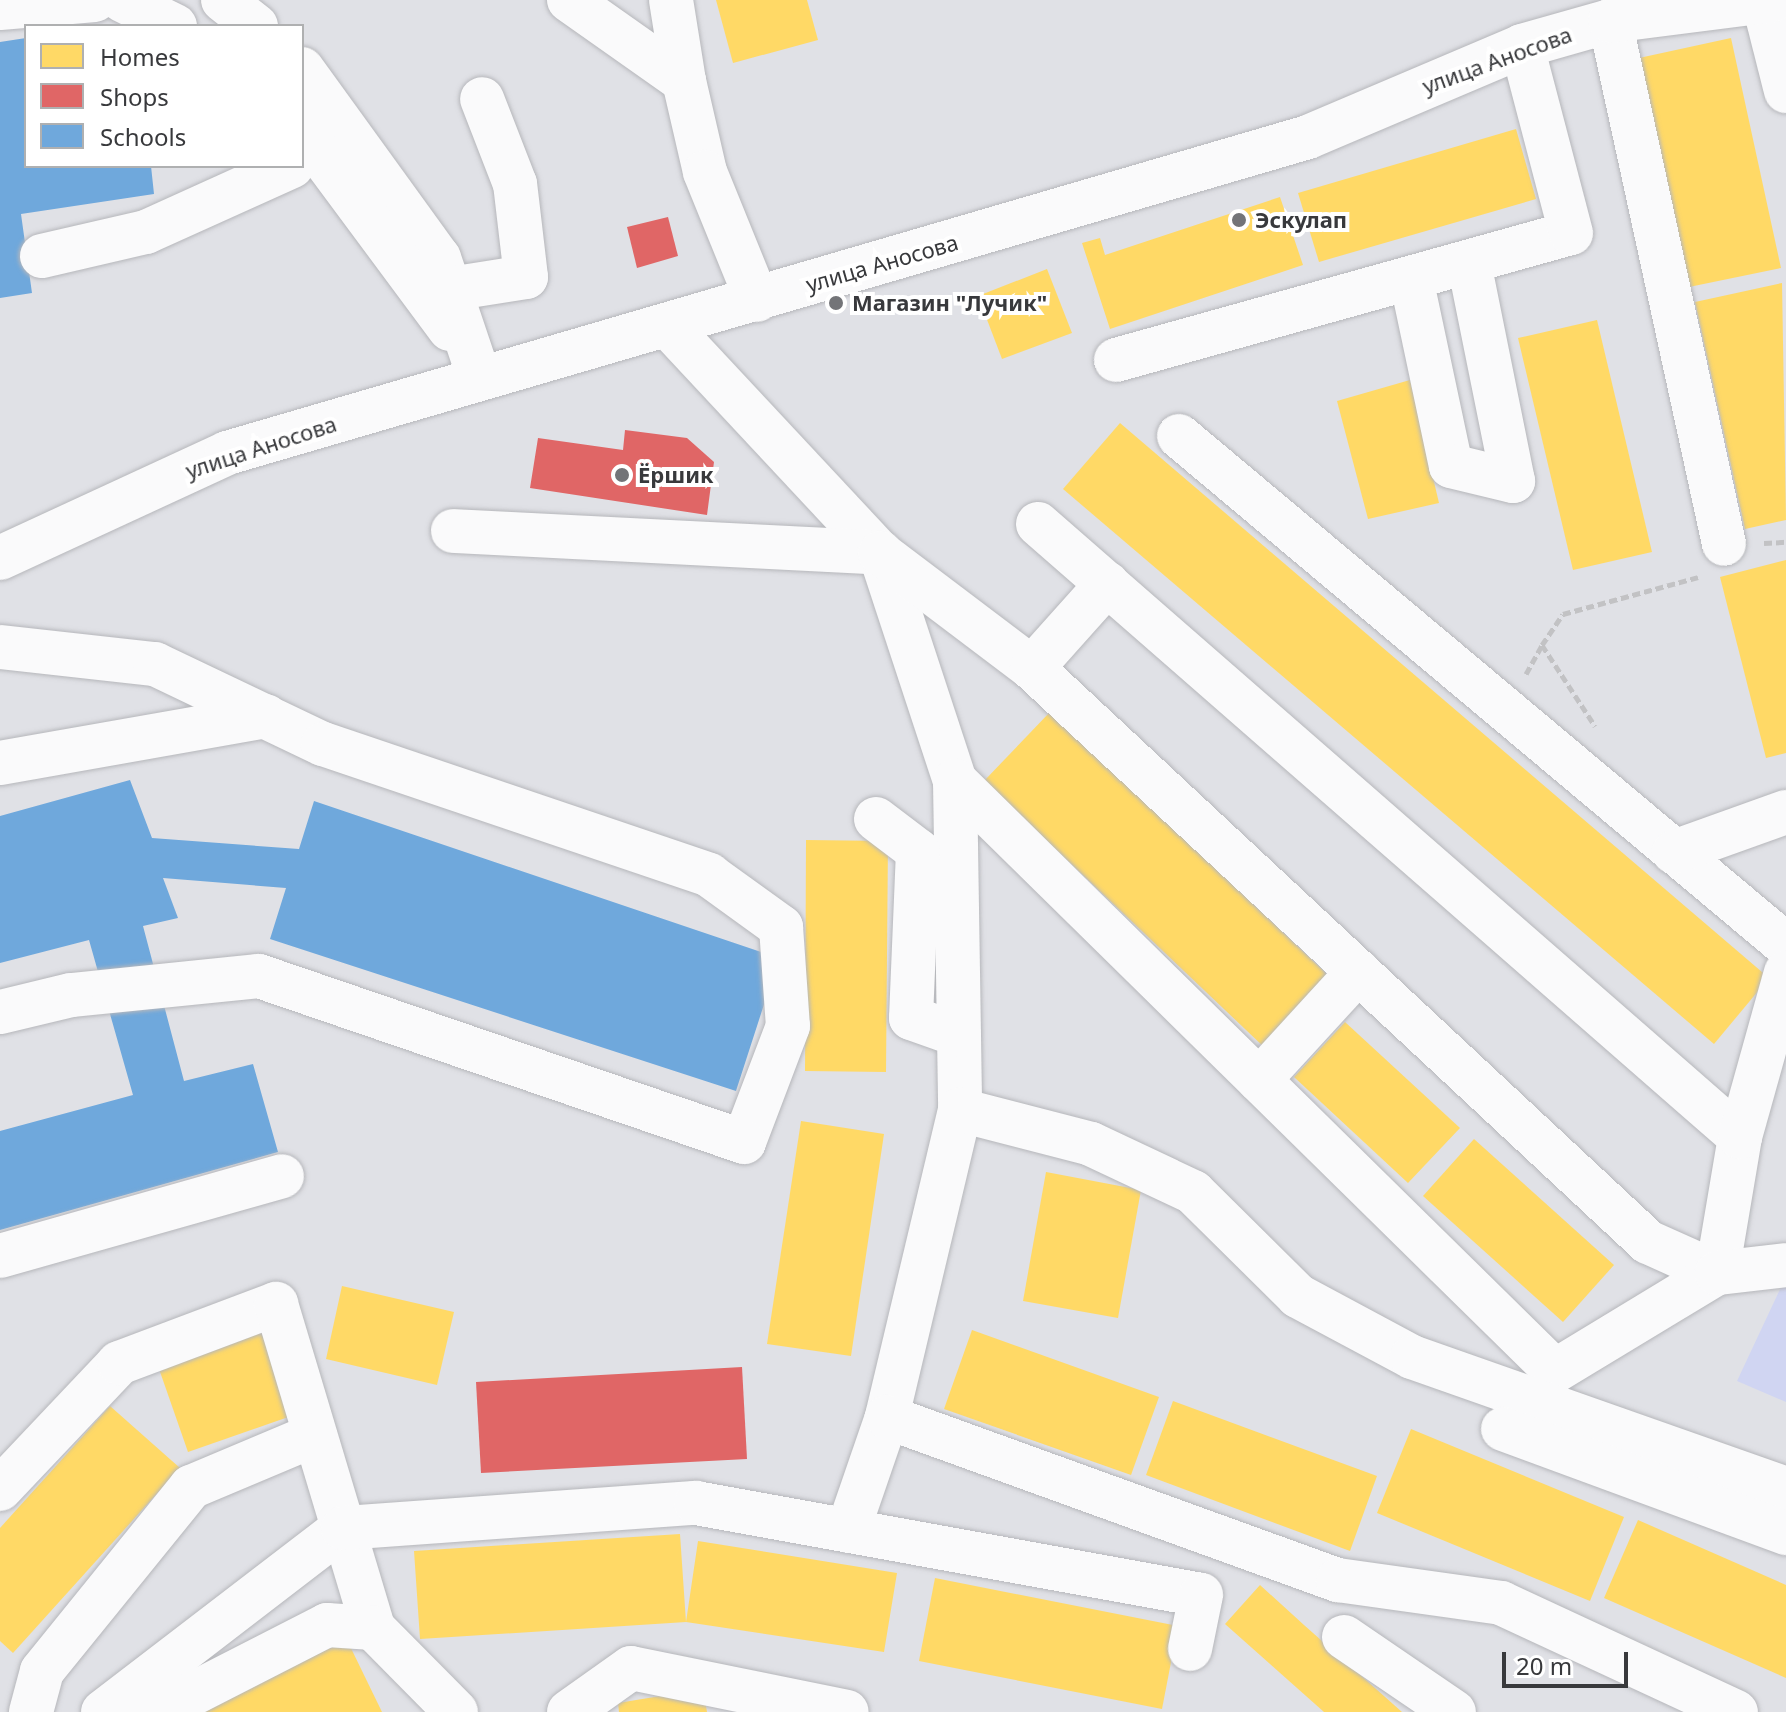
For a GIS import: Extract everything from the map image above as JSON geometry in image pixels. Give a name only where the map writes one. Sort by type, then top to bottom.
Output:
[{"type":"street","points":[[0,8],[95,0]]},
{"type":"street","points":[[122,0],[171,24]]},
{"type":"street","points":[[223,0],[253,24]]},
{"type":"street","points":[[569,0],[684,81]]},
{"type":"street","points":[[671,0],[684,81],[705,172],[757,300]]},
{"type":"street","points":[[1766,1],[1786,91]]},
{"type":"street","name":"улица Аносова","points":[[0,558],[227,453],[481,372],[670,328],[1308,137],[1522,46],[1610,21],[1766,1]]},
{"type":"street","points":[[1610,21],[1724,544]]},
{"type":"street","points":[[1116,360],[1571,233],[1522,46]]},
{"type":"street","points":[[304,72],[439,258],[481,372]]},
{"type":"street","points":[[450,289],[526,277],[515,184],[482,99]]},
{"type":"street","points":[[305,152],[481,372]]},
{"type":"street","points":[[42,256],[146,232],[273,168]]},
{"type":"street","points":[[1411,278],[1451,466],[1513,481],[1469,262]]},
{"type":"street","points":[[670,328],[880,553],[1032,668],[1648,1242],[1717,1273]]},
{"type":"street","points":[[1179,436],[1786,945]]},
{"type":"street","points":[[1038,524],[1740,1137]]},
{"type":"street","points":[[453,531],[880,553]]},
{"type":"street","points":[[848,1530],[887,1417],[960,1110],[955,781],[880,553]]},
{"type":"street","points":[[1032,668],[1107,584]]},
{"type":"street","points":[[0,647],[155,664],[323,744],[709,875],[781,927],[788,1026],[744,1142],[259,976],[71,995],[0,1012]]},
{"type":"street","points":[[0,763],[266,716]]},
{"type":"street","points":[[955,781],[1555,1371],[1717,1273],[1786,1265]]},
{"type":"street","points":[[1674,852],[1786,812]]},
{"type":"street","points":[[876,819],[918,851],[911,1018],[959,1035]]},
{"type":"street","points":[[1259,1080],[1358,972]]},
{"type":"street","points":[[1717,1273],[1740,1137],[1786,972]]},
{"type":"street","points":[[960,1110],[1091,1144],[1193,1192],[1298,1296],[1412,1357],[1786,1489]]},
{"type":"street","points":[[0,1256],[282,1176]]},
{"type":"street","points":[[0,1489],[119,1363],[276,1304],[373,1628],[456,1712]]},
{"type":"street","points":[[887,1417],[1338,1580],[1501,1603],[1736,1712]]},
{"type":"street","points":[[1503,1429],[1786,1533]]},
{"type":"street","points":[[31,1712],[42,1671],[191,1487],[315,1435]]},
{"type":"street","points":[[103,1712],[343,1528],[696,1503],[1201,1595],[1190,1649]]},
{"type":"street","points":[[157,1712],[327,1625],[373,1628]]},
{"type":"street","points":[[1344,1637],[1454,1712]]},
{"type":"street","points":[[569,1712],[631,1668],[847,1712]]},
{"type":"path","points":[[1542,645],[1563,614],[1692,584],[1724,544],[1786,542]]},
{"type":"shaded area","points":[[1782,1285],[1786,1287],[1786,1402],[1737,1381]]},
{"type":"building: Homes","points":[[716,0],[807,0],[818,40],[733,63]]},
{"type":"building: Homes","points":[[1731,38],[1781,268],[1689,287],[1639,58]]},
{"type":"building: Homes","points":[[1516,129],[1536,199],[1319,262],[1298,193]]},
{"type":"building: Homes","points":[[1280,197],[1303,265],[1110,329],[1082,243],[1100,238],[1105,255]]},
{"type":"building: Homes","points":[[1047,269],[1072,333],[1002,359],[978,296]]},
{"type":"building: Homes","points":[[1782,283],[1786,520],[1745,529],[1695,302]]},
{"type":"building: Homes","points":[[1597,320],[1652,552],[1573,570],[1518,338]]},
{"type":"building: Homes","points":[[1410,380],[1439,503],[1368,519],[1337,401]]},
{"type":"building: Homes","points":[[1120,423],[1769,978],[1714,1044],[1063,489]]},
{"type":"building: Homes","points":[[1786,560],[1786,753],[1766,758],[1720,577]]},
{"type":"building: Homes","points":[[1050,712],[1332,979],[1266,1049],[984,781]]},
{"type":"building: Homes","points":[[806,840],[888,841],[886,1072],[805,1071]]},
{"type":"building: Homes","points":[[1345,1022],[1460,1128],[1408,1183],[1294,1077]]},
{"type":"building: Homes","points":[[801,1121],[884,1134],[851,1356],[767,1344]]},
{"type":"building: Homes","points":[[1474,1139],[1614,1265],[1563,1322],[1423,1196]]},
{"type":"building: Homes","points":[[1046,1172],[1141,1190],[1118,1318],[1023,1301]]},
{"type":"building: Homes","points":[[342,1286],[454,1312],[437,1385],[326,1359]]},
{"type":"building: Homes","points":[[267,1329],[297,1414],[188,1452],[158,1366]]},
{"type":"building: Homes","points":[[972,1330],[1159,1397],[1131,1475],[944,1409]]},
{"type":"building: Homes","points":[[1173,1401],[1377,1476],[1350,1551],[1146,1475]]},
{"type":"building: Homes","points":[[110,1406],[180,1468],[13,1653],[0,1641],[0,1528]]},
{"type":"building: Homes","points":[[1411,1429],[1624,1517],[1590,1601],[1377,1513]]},
{"type":"building: Homes","points":[[1638,1520],[1786,1585],[1786,1678],[1604,1598]]},
{"type":"building: Homes","points":[[680,1534],[686,1622],[420,1639],[414,1551]]},
{"type":"building: Homes","points":[[698,1541],[897,1573],[884,1652],[686,1622]]},
{"type":"building: Homes","points":[[935,1578],[1178,1626],[1162,1709],[919,1661]]},
{"type":"building: Homes","points":[[1260,1585],[1402,1712],[1324,1712],[1225,1624]]},
{"type":"building: Homes","points":[[347,1640],[382,1712],[197,1712]]},
{"type":"building: Homes","points":[[703,1689],[707,1712],[619,1712],[618,1703]]},
{"type":"building: Shops","points":[[668,217],[678,256],[637,268],[627,227]]},
{"type":"building: Shops","name":"Ёршик","points":[[625,430],[687,438],[714,462],[707,515],[530,488],[538,438],[623,450]]},
{"type":"building: Shops","points":[[742,1367],[747,1459],[481,1473],[476,1382]]},
{"type":"building: Schools","points":[[24,38],[24,168],[151,168],[154,194],[21,214],[32,293],[0,298],[0,42]]},
{"type":"building: Schools","points":[[130,780],[152,838],[299,849],[314,801],[779,958],[736,1091],[270,939],[286,888],[163,878],[178,918],[143,926],[184,1081],[253,1064],[278,1152],[0,1230],[0,1131],[133,1095],[89,940],[0,963],[0,816]]},
{"type":"place","name":"Эскулап","points":[[1239,220]]},
{"type":"place","name":"Магазин \"Лучик\"","points":[[836,303]]},
{"type":"place","name":"Ёршик","points":[[622,475]]}]
